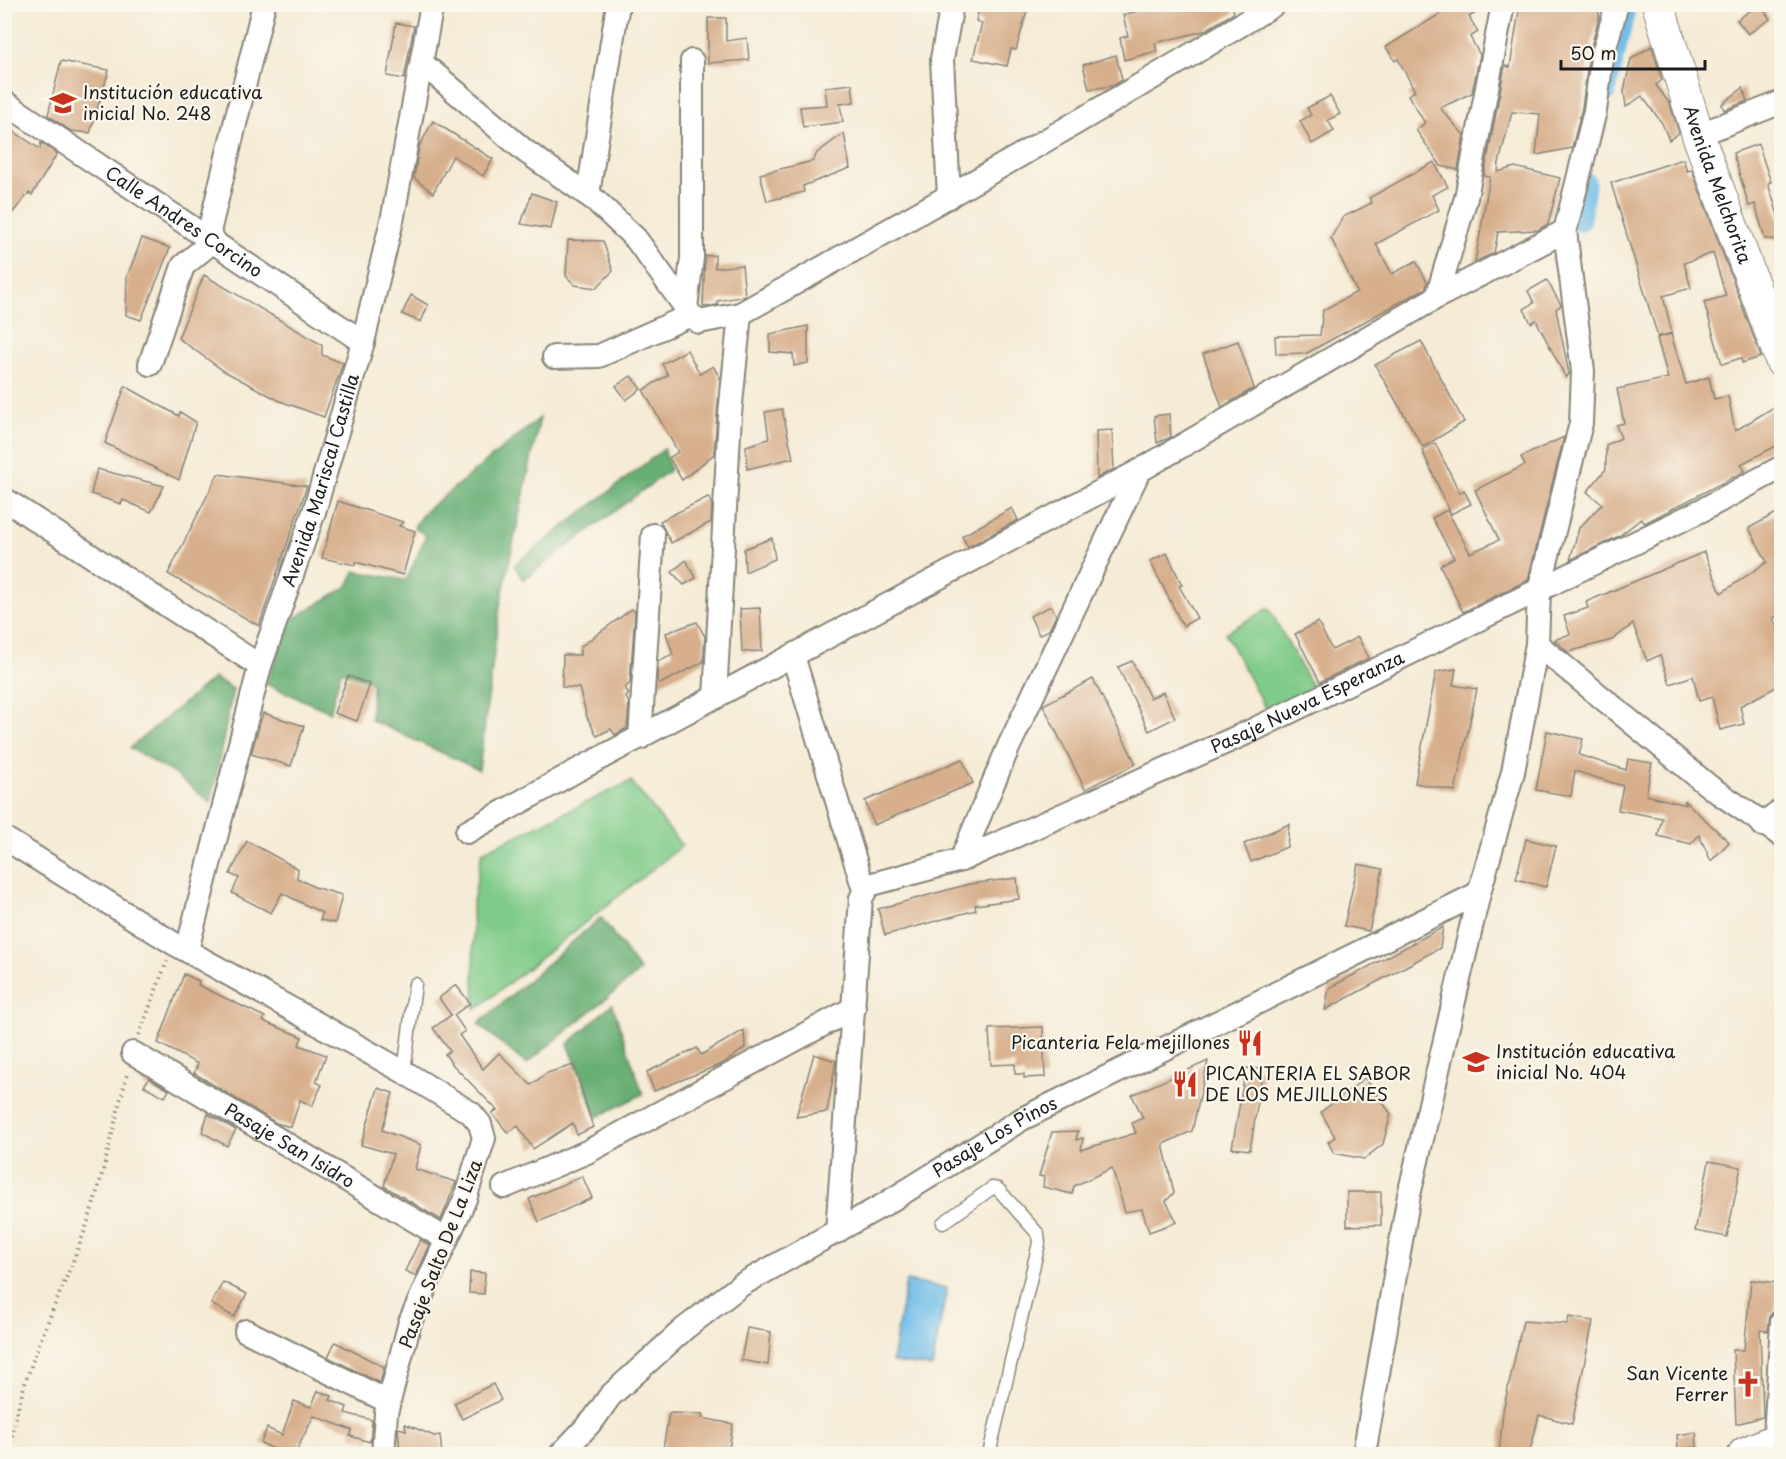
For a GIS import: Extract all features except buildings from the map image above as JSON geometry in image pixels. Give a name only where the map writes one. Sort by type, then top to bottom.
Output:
[{"type":"highway","points":[[1745,1455],[1777,1444]]},
{"type":"main road","name":"Avenida Melchorita","points":[[1658,4],[1698,135],[1782,362]]},
{"type":"street","points":[[150,364],[183,266],[211,238],[264,4]]},
{"type":"street","name":"Avenida Mariscal Castilla","points":[[180,947],[260,666],[314,512],[363,342],[393,216],[432,4]]},
{"type":"street","points":[[588,194],[618,4]]},
{"type":"street","points":[[949,197],[942,59],[952,4]]},
{"type":"street","points":[[422,63],[525,151],[588,194],[636,239],[688,312],[699,322],[741,314],[1130,93],[1275,4]]},
{"type":"street","points":[[1437,297],[1466,198],[1503,4]]},
{"type":"street","points":[[1364,1455],[1409,1195],[1479,893],[1513,772],[1537,644],[1539,591],[1581,423],[1583,371],[1566,231],[1595,111],[1602,58],[1617,4]]},
{"type":"street","points":[[688,312],[692,258],[692,61]]},
{"type":"street","name":"Calle Andres Corcino","points":[[4,102],[211,238],[363,342]]},
{"type":"street","points":[[1698,135],[1782,102]]},
{"type":"street","points":[[467,832],[1139,471],[1437,297],[1566,231]]},
{"type":"street","points":[[554,357],[599,356],[688,312]]},
{"type":"street","points":[[715,698],[730,414],[741,314]]},
{"type":"street","name":"Pasaje Nueva Esperanza","points":[[864,890],[869,885],[960,860],[1251,731],[1706,508],[1782,467]]},
{"type":"street","points":[[960,860],[1008,748],[1139,471]]},
{"type":"street","points":[[4,499],[260,666]]},
{"type":"street","points":[[640,738],[653,535]]},
{"type":"street","points":[[1537,644],[1710,787],[1772,830],[1782,810]]},
{"type":"street","points":[[793,656],[864,890],[861,898],[837,1232]]},
{"type":"street","points":[[4,838],[180,947],[404,1072]]},
{"type":"street","name":"Pasaje Los Pinos","points":[[561,1455],[594,1419],[610,1396],[684,1329],[741,1285],[837,1232],[1022,1119],[1479,893]]},
{"type":"street","points":[[504,1187],[587,1152],[854,1008]]},
{"type":"street","name":"Pasaje San Isidro","points":[[133,1053],[446,1239]]},
{"type":"street","name":"Pasaje Salto De La Liza","points":[[383,1455],[389,1402],[410,1323],[465,1199],[484,1138],[480,1124],[471,1113],[404,1072]]},
{"type":"street","points":[[1777,1444],[1782,1323]]},
{"type":"street","points":[[246,1330],[389,1402]]},
{"type":"lane","points":[[404,1072],[415,984]]},
{"type":"lane","points":[[943,1224],[992,1188],[998,1189],[1038,1234],[1039,1243],[989,1455]]},
{"type":"path","points":[[9,1455],[13,1421],[37,1347],[86,1228],[133,1053],[180,947]]},
{"type":"green space","points":[[540,418],[500,606],[479,770],[371,720],[372,682],[341,671],[330,712],[266,684],[291,620],[348,586],[355,571],[406,580],[426,536],[414,527],[423,513]]},
{"type":"green space","points":[[664,449],[670,470],[523,580],[514,565]]},
{"type":"green space","points":[[1269,608],[1317,696],[1272,721],[1225,633]]},
{"type":"green space","points":[[214,678],[233,689],[211,803],[176,775],[130,748]]},
{"type":"green space","points":[[631,781],[682,846],[475,1010],[472,908],[482,852]]},
{"type":"green space","points":[[601,917],[640,971],[526,1064],[478,1024]]},
{"type":"green space","points":[[612,1004],[643,1094],[597,1117],[568,1044]]},
{"type":"water","points":[[906,1281],[947,1288],[932,1367],[892,1362]]},
{"type":"waterway","points":[[1606,92],[1625,13]]},
{"type":"waterway","points":[[1580,222],[1586,182]]},
{"type":"place","name":"Institución educativa inicial No. 248","points":[[63,103]]},
{"type":"place","name":"Picanteria Fela mejillones","points":[[1250,1043]]},
{"type":"place","name":"Institución educativa inicial No. 404","points":[[1476,1062]]},
{"type":"place","name":"PICANTERIA EL SABOR DE LOS MEJILLONES","points":[[1185,1084]]},
{"type":"place","name":"San Vicente Ferrer","points":[[1748,1384]]}]
